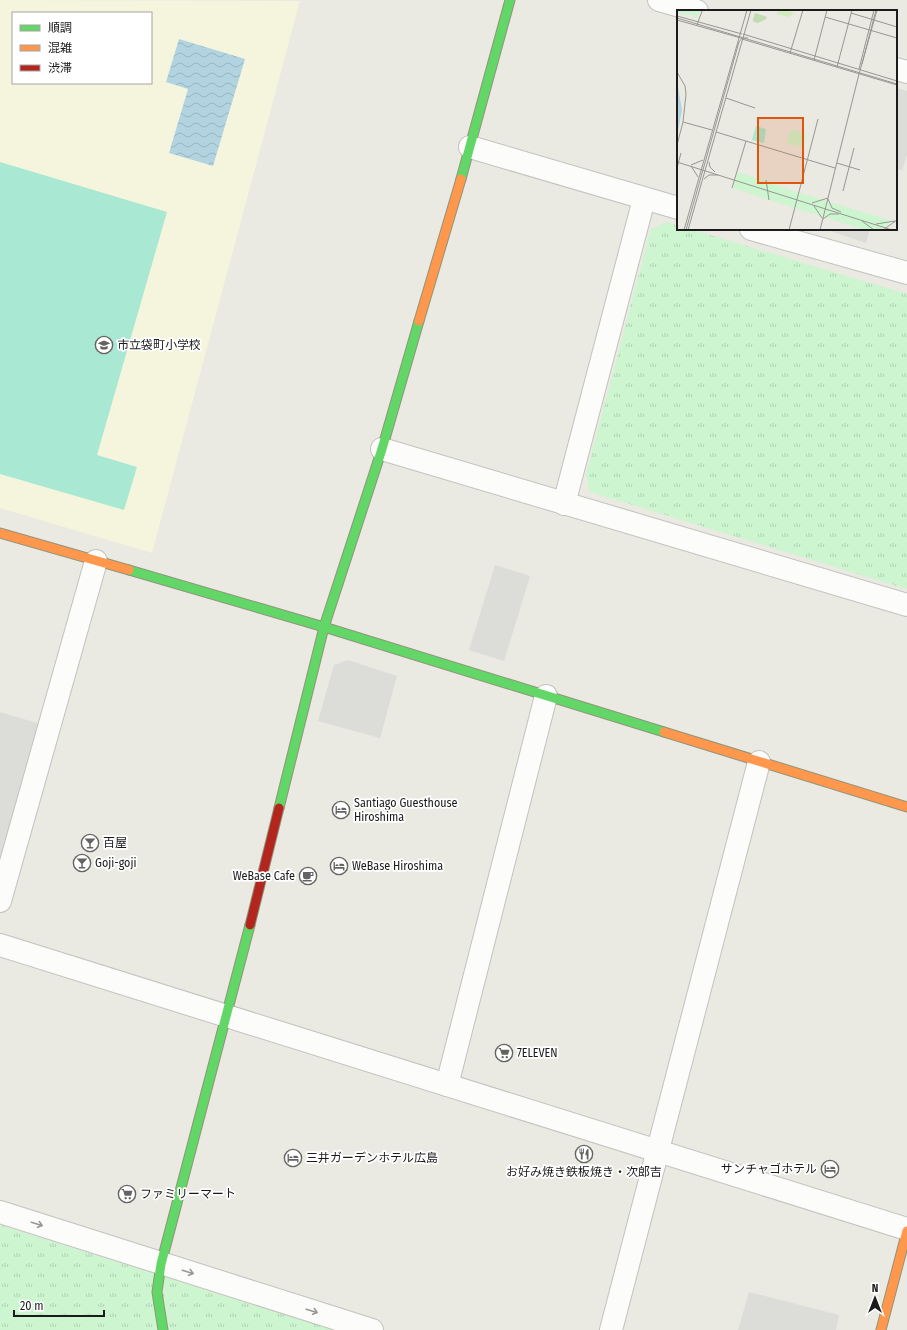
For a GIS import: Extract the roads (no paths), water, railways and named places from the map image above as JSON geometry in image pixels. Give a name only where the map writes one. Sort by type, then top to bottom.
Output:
[{"type":"street","points":[[163,1330],[157,1292],[160,1264],[227,1016],[324,627],[382,448],[470,147],[510,0]]},
{"type":"street","points":[[659,0],[694,10]]},
{"type":"street","points":[[897,69],[907,72]]},
{"type":"street","points":[[470,147],[677,208]]},
{"type":"street","points":[[564,504],[644,199]]},
{"type":"street","points":[[755,230],[907,273]]},
{"type":"street","points":[[382,448],[564,504],[907,605]]},
{"type":"street","points":[[0,533],[324,627],[759,762],[907,806]]},
{"type":"street","points":[[0,901],[96,561]]},
{"type":"street","points":[[447,1085],[546,696]]},
{"type":"street","points":[[611,1330],[659,1152],[759,762]]},
{"type":"street","points":[[0,945],[907,1230],[881,1330]]},
{"type":"street","points":[[0,1212],[372,1330]]},
{"type":"water","points":[[179,39],[245,59],[213,166],[169,153],[188,89],[166,82]]},
{"type":"place","name":"市立袋町小学校","points":[[104,345]]},
{"type":"place","name":"Santiago Guesthouse Hiroshima","points":[[341,810]]},
{"type":"place","name":"百屋","points":[[90,843]]},
{"type":"place","name":"Goji-goji","points":[[82,863]]},
{"type":"place","name":"WeBase Hiroshima","points":[[339,866]]},
{"type":"place","name":"WeBase Cafe","points":[[308,876]]},
{"type":"place","name":"7ELEVEN","points":[[504,1053]]},
{"type":"place","name":"お好み焼き鉄板焼き・次郎吉","points":[[584,1154]]},
{"type":"place","name":"三井ガーデンホテル広島","points":[[293,1158]]},
{"type":"place","name":"サンチャゴホテル","points":[[830,1169]]},
{"type":"place","name":"ファミリーマート","points":[[127,1194]]}]
